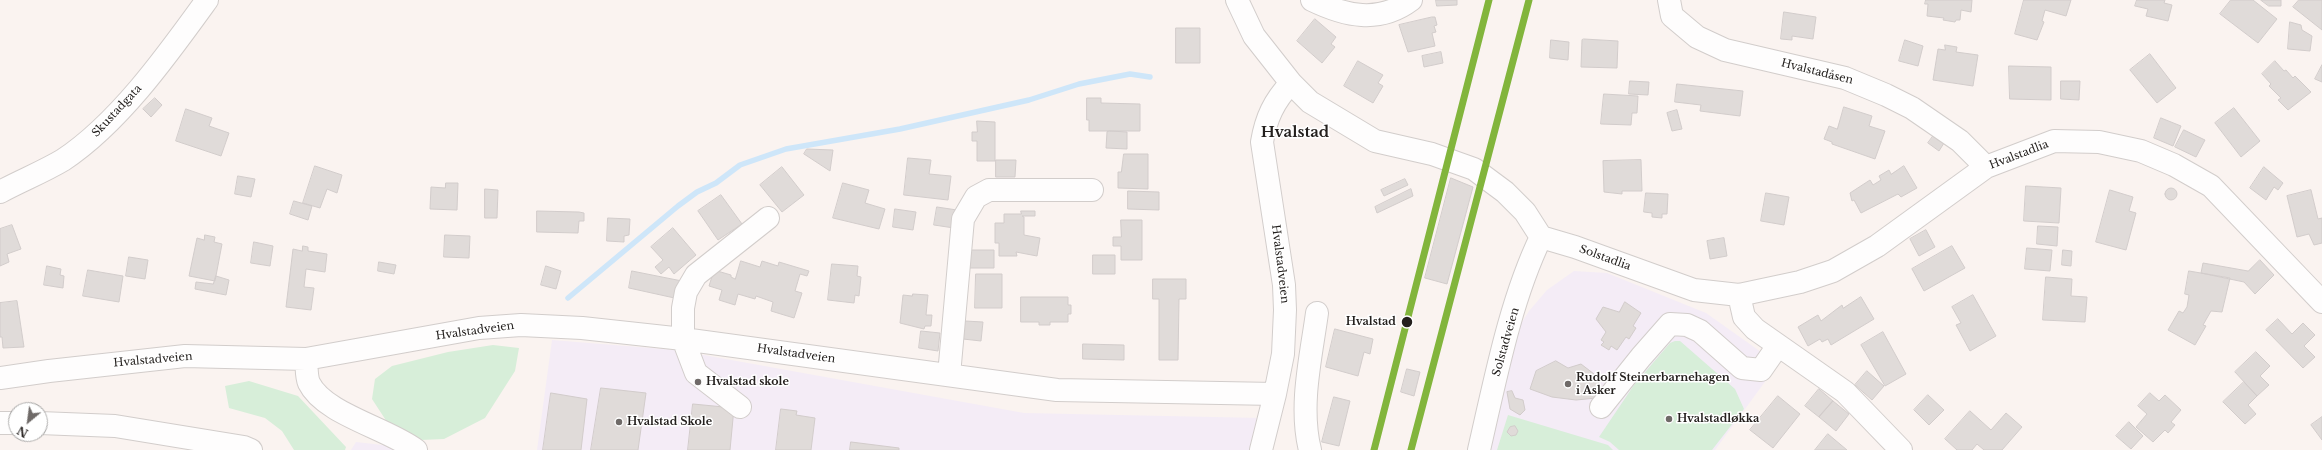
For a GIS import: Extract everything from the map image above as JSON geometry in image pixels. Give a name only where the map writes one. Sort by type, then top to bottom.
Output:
[{"type":"street","name":"Skustadgata","points":[[0,192],[62,160],[91,139],[169,53],[207,0]]},
{"type":"street","points":[[1237,0],[1254,36],[1291,83],[1310,102],[1375,141],[1432,154],[1474,169],[1505,192],[1525,212],[1541,237]]},
{"type":"street","points":[[1312,0],[1333,10],[1368,16],[1398,10],[1411,0]]},
{"type":"street","name":"Hvalstadåsen","points":[[1669,0],[1672,16],[1697,37],[1725,50],[1845,78],[1886,95],[1912,108],[1960,141],[1986,167]]},
{"type":"street","name":"Hvalstadveien","points":[[0,378],[185,356],[306,359],[479,328],[521,325],[582,328],[683,339],[1057,390],[1275,394],[1283,354],[1285,310],[1284,285],[1262,142],[1265,126],[1274,103],[1291,83]]},
{"type":"street","name":"Hvalstadlia","points":[[1739,295],[1800,282],[1833,271],[1877,246],[1986,167],[2054,141],[2099,142],[2141,151],[2174,165],[2211,186],[2322,302]]},
{"type":"street","points":[[949,375],[963,219],[976,197],[989,190],[1092,190]]},
{"type":"street","points":[[740,407],[696,373],[683,339],[685,298],[696,275],[768,218]]},
{"type":"street","name":"Solstadlia","points":[[1541,237],[1576,247],[1694,290],[1739,295]]},
{"type":"street","name":"Solstadveien","points":[[1479,450],[1497,372],[1524,278],[1541,237]]},
{"type":"street","points":[[1739,295],[1744,316],[1755,330],[1777,347],[1845,392],[1901,450]]},
{"type":"street","points":[[1310,450],[1306,433],[1306,412],[1317,313]]},
{"type":"street","points":[[1601,407],[1641,357],[1670,324],[1687,325],[1700,331],[1742,368],[1761,370],[1777,347]]},
{"type":"street","points":[[306,359],[309,382],[326,404],[403,440],[416,450]]},
{"type":"street","points":[[1261,450],[1275,394]]},
{"type":"street","points":[[48,423],[115,426],[244,447],[251,450]]},
{"type":"shaded area","points":[[1574,271],[1607,273],[1706,313],[1778,364],[1715,450],[1487,450],[1514,335],[1529,311],[1547,290]]},
{"type":"shaded area","name":"Hvalstad skole","points":[[552,340],[676,350],[1024,413],[1261,418],[1253,450],[537,450]]},
{"type":"shaded area","points":[[356,442],[391,446],[393,450],[351,450]]},
{"type":"green space","points":[[1680,341],[1735,389],[1744,409],[1712,450],[1619,450],[1610,442],[1599,437],[1634,385],[1670,343]]},
{"type":"green space","points":[[493,345],[519,348],[515,371],[485,418],[444,439],[421,440],[387,422],[372,399],[375,379],[392,366],[448,352]]},
{"type":"green space","points":[[249,381],[298,396],[346,447],[345,450],[294,450],[282,431],[265,418],[229,408],[225,386]]},
{"type":"green space","points":[[1508,415],[1608,445],[1613,450],[1497,450]]},
{"type":"building","points":[[1436,0],[1457,0],[1457,5],[1437,6]]},
{"type":"building","points":[[1926,0],[1972,0],[1971,12],[1961,10],[1960,20],[1956,20],[1955,22],[1943,20],[1944,18],[1927,16],[1928,4],[1925,4]]},
{"type":"building","points":[[2024,0],[2071,0],[2066,16],[2045,10],[2042,21],[2044,22],[2037,40],[2015,34]]},
{"type":"building","points":[[2137,0],[2165,0],[2164,3],[2172,5],[2168,21],[2146,16],[2148,9],[2135,6]]},
{"type":"building","points":[[2231,0],[2253,0],[2277,19],[2258,43],[2220,14]]},
{"type":"building","points":[[2261,0],[2281,0],[2281,6],[2269,6]]},
{"type":"building","points":[[2299,0],[2322,0],[2322,30],[2293,7]]},
{"type":"building","points":[[1784,12],[1816,17],[1813,39],[1792,36],[1792,40],[1781,39]]},
{"type":"building","points":[[1435,17],[1437,25],[1434,26],[1436,32],[1432,33],[1435,46],[1408,52],[1399,25]]},
{"type":"building","points":[[1315,19],[1336,37],[1331,44],[1335,47],[1322,63],[1297,41]]},
{"type":"building","points":[[2290,22],[2301,25],[2302,30],[2312,36],[2310,51],[2288,49]]},
{"type":"building","points":[[1176,28],[1200,28],[1200,63],[1176,63]]},
{"type":"building","points":[[1551,40],[1569,42],[1568,60],[1550,58]]},
{"type":"building","points":[[1582,40],[1618,41],[1617,68],[1581,67]]},
{"type":"building","points":[[1905,40],[1923,46],[1918,66],[1899,61]]},
{"type":"building","points":[[1945,45],[1957,47],[1956,52],[1978,55],[1973,86],[1933,80],[1938,49],[1945,50]]},
{"type":"building","points":[[1441,52],[1443,63],[1424,67],[1422,56]]},
{"type":"building","points":[[2150,54],[2176,88],[2157,103],[2130,70]]},
{"type":"building","points":[[1358,61],[1383,75],[1378,83],[1383,86],[1373,103],[1344,86]]},
{"type":"building","points":[[2275,61],[2284,71],[2286,70],[2293,78],[2295,76],[2311,92],[2288,110],[2278,100],[2281,98],[2269,86],[2271,84],[2262,74]]},
{"type":"building","points":[[2322,65],[2322,82],[2315,79]]},
{"type":"building","points":[[2009,66],[2051,67],[2051,100],[2010,99]]},
{"type":"building","points":[[1630,81],[1649,82],[1648,95],[1629,94]]},
{"type":"building","points":[[2061,81],[2080,81],[2079,100],[2061,99]]},
{"type":"building","points":[[1677,84],[1743,91],[1740,116],[1700,111],[1701,105],[1675,102]]},
{"type":"building","points":[[1604,94],[1638,96],[1637,113],[1632,113],[1631,125],[1601,124]]},
{"type":"building","points":[[155,98],[162,105],[151,117],[143,109]]},
{"type":"building","points":[[1087,98],[1101,98],[1101,103],[1140,104],[1140,131],[1089,131],[1089,120],[1087,120]]},
{"type":"building","points":[[1844,107],[1872,116],[1869,126],[1885,131],[1875,159],[1832,144],[1832,142],[1824,139],[1829,126],[1837,129]]},
{"type":"building","points":[[2234,108],[2260,141],[2241,157],[2215,123]]},
{"type":"building","points":[[186,109],[212,118],[209,126],[229,133],[221,156],[176,141]]},
{"type":"building","points":[[1677,110],[1682,129],[1672,131],[1667,113]]},
{"type":"building","points":[[2161,118],[2181,126],[2173,146],[2154,138]]},
{"type":"building","points":[[977,121],[995,122],[995,161],[977,161],[977,141],[972,141],[972,132],[977,132]]},
{"type":"building","points":[[2184,130],[2205,140],[2196,157],[2175,147]]},
{"type":"building","points":[[1107,132],[1127,132],[1127,149],[1106,148]]},
{"type":"building","points":[[1934,135],[1944,143],[1939,151],[1928,143]]},
{"type":"building","points":[[807,149],[833,150],[830,171],[804,154]]},
{"type":"building","points":[[1124,154],[1148,154],[1148,189],[1118,188],[1118,172],[1121,172]]},
{"type":"building","points":[[908,158],[931,160],[929,174],[951,176],[948,200],[904,195]]},
{"type":"building","points":[[996,160],[1016,160],[1015,177],[996,177]]},
{"type":"building","points":[[1641,160],[1642,191],[1622,191],[1622,194],[1604,192],[1603,161]]},
{"type":"building","points":[[315,166],[342,175],[337,193],[327,189],[320,208],[303,203]]},
{"type":"building","points":[[1904,166],[1917,188],[1901,197],[1898,194],[1861,213],[1854,200],[1852,201],[1850,193],[1870,180],[1873,185],[1881,180],[1879,176],[1889,170],[1891,174]]},
{"type":"building","points":[[782,167],[804,195],[782,212],[760,185]]},
{"type":"building","points":[[2264,167],[2283,183],[2278,190],[2274,187],[2266,200],[2250,188]]},
{"type":"building","points":[[238,176],[255,179],[251,197],[235,194]]},
{"type":"building","points":[[1451,178],[1473,187],[1447,284],[1425,278]]},
{"type":"building","points":[[1405,179],[1408,185],[1384,196],[1381,190]]},
{"type":"building","points":[[446,183],[458,183],[457,210],[430,209],[431,187],[445,188]]},
{"type":"building","points":[[843,183],[869,190],[865,203],[885,209],[879,229],[833,218]]},
{"type":"building","points":[[2026,186],[2061,188],[2059,223],[2024,221]]},
{"type":"building","points":[[2169,188],[2173,188],[2177,194],[2173,200],[2169,200],[2165,196],[2165,192]]},
{"type":"building","points":[[485,189],[498,190],[497,218],[485,218]]},
{"type":"building","points":[[1411,189],[1413,196],[1377,213],[1375,207]]},
{"type":"building","points":[[2110,190],[2133,197],[2129,211],[2136,213],[2126,250],[2096,242]]},
{"type":"building","points":[[2311,190],[2318,219],[2322,218],[2322,243],[2314,245],[2309,234],[2297,237],[2287,196]]},
{"type":"building","points":[[1128,191],[1159,192],[1159,210],[1128,209]]},
{"type":"building","points":[[1646,193],[1668,194],[1667,214],[1662,214],[1662,218],[1652,217],[1652,213],[1644,212]]},
{"type":"building","points":[[1766,193],[1789,197],[1784,225],[1761,221]]},
{"type":"building","points":[[721,195],[742,224],[718,240],[698,211]]},
{"type":"building","points":[[294,201],[312,206],[308,220],[290,214]]},
{"type":"building","points":[[937,207],[957,210],[954,228],[934,225]]},
{"type":"building","points":[[895,209],[916,212],[913,230],[893,227]]},
{"type":"building","points":[[537,211],[584,213],[584,221],[579,221],[578,233],[537,232]]},
{"type":"building","points":[[1021,211],[1035,211],[1035,216],[1022,216],[1024,217],[1024,235],[1040,238],[1037,256],[1016,252],[1017,256],[999,256],[999,243],[995,243],[995,223],[1004,223],[1004,214],[1021,214]]},
{"type":"building","points":[[608,218],[630,219],[629,235],[624,236],[624,242],[607,241]]},
{"type":"building","points":[[1121,220],[1142,220],[1142,260],[1121,260],[1121,246],[1113,246],[1113,237],[1121,237]]},
{"type":"building","points":[[12,225],[21,249],[7,254],[9,262],[0,266],[0,229]]},
{"type":"building","points":[[2038,226],[2058,227],[2057,246],[2037,244]]},
{"type":"building","points":[[673,228],[696,255],[674,274],[669,267],[661,274],[655,267],[663,260],[651,247]]},
{"type":"building","points":[[1926,230],[1935,247],[1919,256],[1910,239]]},
{"type":"building","points":[[205,235],[215,237],[214,242],[222,244],[215,281],[189,276],[197,238],[204,240]]},
{"type":"building","points":[[445,235],[470,236],[469,258],[444,257]]},
{"type":"building","points":[[1724,238],[1727,256],[1710,259],[1707,241]]},
{"type":"building","points":[[254,242],[273,246],[270,266],[251,263]]},
{"type":"building","points":[[303,246],[308,247],[308,251],[327,254],[325,272],[306,269],[304,287],[314,288],[311,310],[286,307],[293,249],[302,251]]},
{"type":"building","points":[[1952,246],[1965,268],[1924,291],[1912,269]]},
{"type":"building","points":[[2027,248],[2052,250],[2050,271],[2025,269]]},
{"type":"building","points":[[969,250],[994,250],[994,268],[969,268]]},
{"type":"building","points":[[2063,250],[2072,251],[2071,266],[2062,265]]},
{"type":"building","points":[[1093,255],[1115,255],[1115,274],[1093,274]]},
{"type":"building","points":[[129,257],[148,260],[145,279],[126,276]]},
{"type":"building","points":[[2260,260],[2274,275],[2255,294],[2244,282],[2201,273],[2203,263],[2248,271]]},
{"type":"building","points":[[741,261],[760,267],[762,261],[778,266],[779,262],[809,271],[807,276],[800,274],[795,291],[802,293],[794,318],[771,311],[773,302],[756,296],[755,299],[738,294],[735,305],[719,300],[722,290],[709,286],[714,270],[731,275],[731,277],[735,279]]},
{"type":"building","points":[[379,262],[396,265],[394,274],[378,271]]},
{"type":"building","points":[[832,264],[858,266],[857,276],[861,277],[859,296],[855,295],[854,303],[828,300]]},
{"type":"building","points":[[47,266],[61,269],[60,275],[64,276],[63,288],[44,285]]},
{"type":"building","points":[[546,266],[561,271],[556,289],[541,285]]},
{"type":"building","points":[[88,270],[123,276],[119,302],[83,296]]},
{"type":"building","points":[[632,271],[682,281],[679,299],[629,288]]},
{"type":"building","points":[[2189,271],[2230,278],[2222,312],[2211,311],[2203,325],[2206,326],[2195,345],[2168,330],[2179,311],[2183,313],[2187,307],[2189,295],[2185,294]]},
{"type":"building","points":[[976,274],[1002,274],[1002,308],[975,308]]},
{"type":"building","points":[[216,276],[229,280],[226,295],[195,289],[196,282],[213,284]]},
{"type":"building","points":[[2046,277],[2072,279],[2071,296],[2087,297],[2085,322],[2043,320]]},
{"type":"building","points":[[1153,279],[1186,279],[1186,299],[1179,299],[1178,360],[1159,360],[1159,299],[1153,299]]},
{"type":"building","points":[[913,294],[928,295],[926,315],[932,315],[931,326],[925,326],[924,329],[900,323],[903,295],[912,296]]},
{"type":"building","points":[[1973,295],[1996,336],[1970,351],[1956,325],[1961,323],[1952,307]]},
{"type":"building","points":[[1021,297],[1068,297],[1068,305],[1071,305],[1071,314],[1068,314],[1068,322],[1050,322],[1050,325],[1039,325],[1039,322],[1021,322]]},
{"type":"building","points":[[1861,297],[1874,319],[1831,345],[1828,339],[1822,342],[1820,339],[1808,346],[1798,327],[1818,315],[1821,321],[1842,305],[1843,308]]},
{"type":"building","points":[[17,301],[24,347],[3,348],[2,337],[0,337],[0,303]]},
{"type":"building","points":[[1625,302],[1641,313],[1633,326],[1636,328],[1629,339],[1626,337],[1617,350],[1611,346],[1609,350],[1601,345],[1604,342],[1601,340],[1606,332],[1596,319],[1603,307],[1619,312]]},
{"type":"building","points":[[2278,319],[2292,334],[2303,323],[2315,335],[2304,346],[2315,357],[2303,368],[2266,330]]},
{"type":"building","points":[[965,321],[983,322],[981,341],[963,339]]},
{"type":"building","points":[[1335,329],[1373,339],[1370,354],[1364,352],[1358,376],[1326,367]]},
{"type":"building","points":[[921,331],[940,333],[938,351],[919,348]]},
{"type":"building","points":[[1883,332],[1906,374],[1885,386],[1861,345]]},
{"type":"building","points":[[1083,344],[1124,345],[1124,360],[1083,359]]},
{"type":"building","points":[[2256,352],[2270,366],[2260,376],[2269,385],[2257,396],[2235,372]]},
{"type":"building","points":[[1556,361],[1568,368],[1581,364],[1594,374],[1593,376],[1597,379],[1601,387],[1601,394],[1597,398],[1576,400],[1552,397],[1530,389],[1536,371]]},
{"type":"building","points":[[1407,369],[1420,372],[1414,396],[1401,392]]},
{"type":"building","points":[[1867,371],[1884,386],[1872,400],[1855,385]]},
{"type":"building","points":[[2244,382],[2257,396],[2248,405],[2256,414],[2245,424],[2223,402]]},
{"type":"building","name":"Hvalstad Skole","points":[[601,388],[646,393],[638,450],[591,450]]},
{"type":"building","points":[[1819,389],[1833,401],[1819,417],[1805,406]]},
{"type":"building","points":[[1512,391],[1515,398],[1523,400],[1525,410],[1520,415],[1510,409],[1507,392]]},
{"type":"building","points":[[551,393],[587,399],[581,450],[543,450]]},
{"type":"building","points":[[2150,393],[2159,401],[2165,395],[2181,410],[2171,422],[2175,425],[2168,433],[2165,430],[2153,442],[2136,427],[2147,414],[2138,406]]},
{"type":"building","points":[[1928,395],[1944,410],[1929,425],[1914,410]]},
{"type":"building","points":[[1778,396],[1800,414],[1773,448],[1750,430]]},
{"type":"building","points":[[1334,397],[1350,401],[1339,446],[1322,442]]},
{"type":"building","points":[[1833,401],[1849,414],[1836,431],[1819,417]]},
{"type":"building","name":"Hvalstad Skole","points":[[693,404],[734,408],[730,450],[688,450]]},
{"type":"building","name":"Hvalstad Skole","points":[[781,409],[797,411],[796,415],[815,418],[811,450],[776,450]]},
{"type":"building","points":[[1970,411],[1991,430],[2006,413],[2022,427],[2002,450],[1984,450],[1977,444],[1972,450],[1957,450],[1945,439]]},
{"type":"building","points":[[2322,417],[2322,440],[2311,425]]},
{"type":"building","points":[[2129,422],[2143,436],[2131,449],[2116,436]]},
{"type":"building","points":[[1515,426],[1518,431],[1516,435],[1511,436],[1507,432],[1510,427]]},
{"type":"building","points":[[1828,434],[1847,450],[1815,450]]},
{"type":"building","points":[[851,442],[899,448],[899,450],[850,450]]},
{"type":"waterway","points":[[568,298],[678,206],[697,192],[716,183],[740,165],[786,149],[900,129],[1029,100],[1079,84],[1130,74],[1150,77]]},
{"type":"transit line","points":[[1374,450],[1489,0]]},
{"type":"transit line","points":[[1411,450],[1529,0]]},
{"type":"place","name":"Hvalstad","points":[[1407,322]]},
{"type":"place","name":"Hvalstad skole","points":[[698,382]]},
{"type":"place","name":"Rudolf Steinerbarnehagen i Asker","points":[[1568,384]]},
{"type":"place","name":"Hvalstadløkka","points":[[1669,419]]},
{"type":"place","name":"Hvalstad Skole","points":[[619,422]]},
{"type":"district","name":"Hvalstad","points":[[1295,133]]}]
